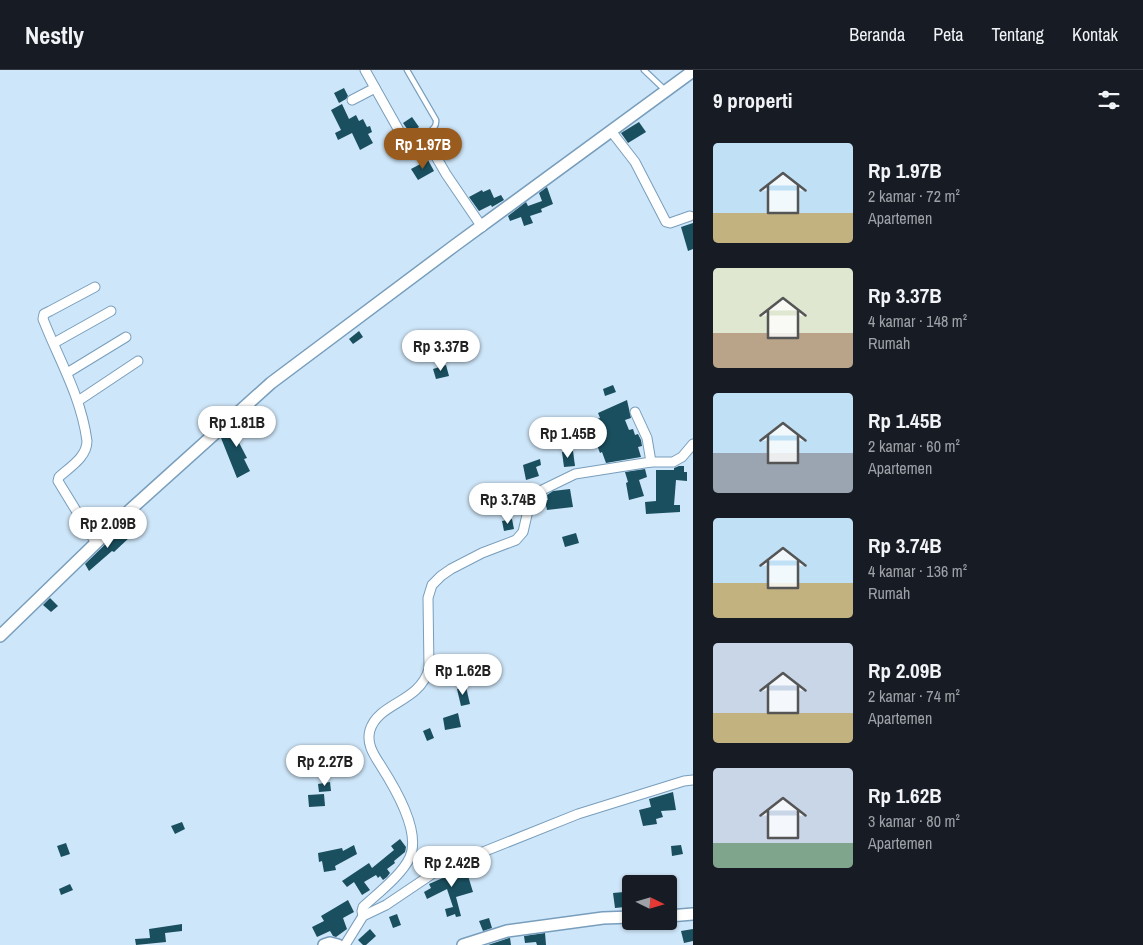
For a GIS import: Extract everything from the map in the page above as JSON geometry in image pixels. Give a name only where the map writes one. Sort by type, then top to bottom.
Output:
[{"type":"street","points":[[366,70],[407,144],[424,136],[446,174],[482,227]]},
{"type":"street","points":[[0,636],[131,509],[272,383],[693,71]]},
{"type":"street","points":[[352,100],[375,88]]},
{"type":"street","points":[[610,132],[635,162],[666,222],[670,223],[690,216]]},
{"type":"street","points":[[95,287],[44,315],[43,320],[78,401],[86,434],[87,447],[79,458],[59,477],[58,481],[96,543]]},
{"type":"street","points":[[54,343],[111,311]]},
{"type":"street","points":[[67,373],[126,337]]},
{"type":"street","points":[[78,401],[138,362]]},
{"type":"street","points":[[635,412],[647,438],[651,462]]},
{"type":"street","points":[[363,916],[362,907],[402,870],[410,858],[412,839],[407,816],[391,782],[372,750],[369,737],[374,721],[382,712],[407,698],[423,684],[427,676],[429,669],[428,598],[432,585],[451,569],[482,553],[516,540],[523,532],[530,502],[536,493],[575,474],[651,462],[667,463],[676,461],[693,444]]},
{"type":"street","points":[[345,945],[363,916],[386,905],[438,870],[578,814],[684,781],[693,780]]},
{"type":"street","points":[[678,915],[693,914]]},
{"type":"street","points":[[463,945],[506,931],[622,917]]},
{"type":"street","points":[[324,945],[332,943],[338,945]]},
{"type":"lane","points":[[407,70],[436,120],[434,128],[424,136]]},
{"type":"lane","points":[[644,70],[666,91]]},
{"type":"building","points":[[344,88],[348,96],[339,103],[334,93]]},
{"type":"building","points":[[342,104],[349,119],[356,115],[359,121],[363,119],[367,127],[370,126],[372,132],[368,134],[373,143],[360,150],[352,133],[338,140],[335,133],[341,130],[331,110]]},
{"type":"building","points":[[412,117],[419,127],[410,133],[403,123]]},
{"type":"building","points":[[639,122],[646,132],[628,143],[621,133]]},
{"type":"building","points":[[428,160],[434,171],[418,180],[411,169]]},
{"type":"building","points":[[547,187],[553,204],[541,209],[542,212],[530,216],[533,223],[524,226],[521,217],[510,221],[508,216],[526,202],[528,206],[542,201],[539,193]]},
{"type":"building","points":[[490,189],[494,198],[501,195],[504,200],[492,207],[491,205],[479,211],[469,197],[482,190],[483,192]]},
{"type":"building","points":[[693,223],[693,249],[688,251],[681,227]]},
{"type":"building","points":[[359,331],[363,337],[353,344],[349,339]]},
{"type":"building","points":[[446,365],[449,376],[436,379],[433,369]]},
{"type":"building","points":[[613,385],[616,392],[605,396],[603,389]]},
{"type":"building","points":[[627,400],[631,418],[625,420],[629,430],[633,429],[635,435],[638,434],[641,440],[642,446],[638,447],[641,457],[606,463],[597,445],[601,443],[594,420],[600,418],[598,413]]},
{"type":"building","points":[[248,416],[253,424],[235,435],[247,458],[244,459],[250,471],[237,478],[221,438]]},
{"type":"building","points":[[573,451],[575,466],[564,467],[562,452]]},
{"type":"building","points":[[540,459],[541,465],[536,467],[539,476],[526,480],[523,465]]},
{"type":"building","points":[[684,466],[684,472],[687,472],[687,481],[676,480],[674,505],[680,505],[680,512],[646,514],[645,502],[656,501],[656,470],[674,470],[674,468]]},
{"type":"building","points":[[645,469],[647,477],[639,480],[644,496],[629,500],[626,483],[628,482],[625,472]]},
{"type":"building","points":[[570,489],[573,507],[547,510],[545,501],[548,500],[547,495],[553,491]]},
{"type":"building","points":[[512,519],[514,529],[504,531],[502,521]]},
{"type":"building","points":[[122,528],[130,537],[89,571],[85,564]]},
{"type":"building","points":[[576,533],[579,543],[565,547],[562,537]]},
{"type":"building","points":[[50,598],[58,606],[51,612],[43,605]]},
{"type":"building","points":[[466,687],[470,704],[461,706],[457,689]]},
{"type":"building","points":[[458,713],[461,727],[445,730],[443,718]]},
{"type":"building","points":[[430,728],[434,738],[427,741],[423,731]]},
{"type":"building","points":[[330,782],[331,791],[319,792],[318,784]]},
{"type":"building","points":[[673,792],[676,810],[661,811],[663,817],[656,819],[657,824],[643,826],[639,810],[651,807],[649,799]]},
{"type":"building","points":[[324,794],[325,806],[309,807],[308,795]]},
{"type":"building","points":[[182,822],[185,829],[175,834],[171,826]]},
{"type":"building","points":[[400,839],[406,847],[405,852],[387,869],[390,873],[383,880],[380,876],[378,878],[376,875],[364,882],[370,890],[362,895],[354,882],[347,887],[342,881],[369,863],[372,868],[394,850],[391,846]]},
{"type":"building","points":[[66,843],[70,854],[61,857],[57,846]]},
{"type":"building","points":[[354,845],[357,854],[335,866],[336,870],[324,872],[322,861],[319,862],[318,853],[342,848],[343,851]]},
{"type":"building","points":[[681,845],[683,854],[672,856],[671,846]]},
{"type":"building","points":[[465,866],[473,892],[456,897],[461,916],[456,917],[455,914],[447,917],[445,909],[453,907],[447,889],[427,899],[424,892],[431,888],[429,884],[445,877],[443,875]]},
{"type":"building","points":[[70,884],[73,890],[61,895],[59,889]]},
{"type":"building","points":[[622,892],[622,907],[615,908],[613,893]]},
{"type":"building","points":[[348,900],[354,912],[343,918],[347,929],[336,937],[330,931],[317,937],[312,927],[324,921],[321,916]]},
{"type":"building","points":[[397,914],[401,925],[393,928],[389,917]]},
{"type":"building","points":[[489,918],[492,928],[483,931],[479,921]]},
{"type":"building","points":[[182,924],[182,931],[165,933],[166,942],[136,945],[135,939],[150,938],[149,929]]},
{"type":"building","points":[[370,929],[376,936],[366,945],[363,945],[358,940]]},
{"type":"building","points":[[693,929],[693,941],[684,943],[681,931]]},
{"type":"building","points":[[545,933],[546,945],[537,945],[536,942],[525,943],[524,936]]},
{"type":"building","points":[[509,938],[511,945],[488,945]]}]
